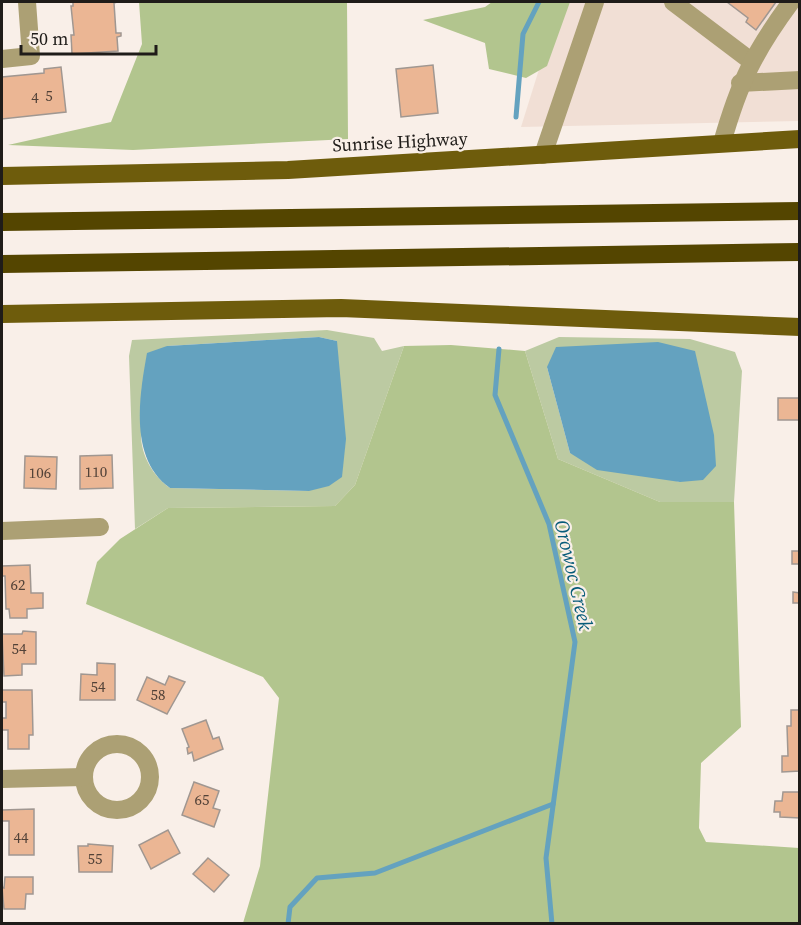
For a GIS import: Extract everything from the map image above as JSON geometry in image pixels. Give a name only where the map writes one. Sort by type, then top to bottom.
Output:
[{"type":"highway","points":[[2,222],[800,211]]},
{"type":"highway","points":[[2,264],[800,252]]},
{"type":"main road","name":"Sunrise Highway","points":[[2,176],[220,172],[800,139]]},
{"type":"main road","points":[[2,314],[361,308],[800,327]]},
{"type":"street","points":[[2,59],[31,56],[27,2]]},
{"type":"street","points":[[543,155],[595,2]]},
{"type":"street","points":[[673,2],[751,61]]},
{"type":"street","points":[[722,143],[740,83],[751,61],[791,2]]},
{"type":"street","points":[[740,83],[800,80]]},
{"type":"street","points":[[2,531],[100,527]]},
{"type":"street","points":[[2,779],[83,777]]},
{"type":"shaded area","points":[[560,2],[799,2],[799,121],[521,127]]},
{"type":"green space","points":[[139,2],[347,2],[348,139],[133,150],[8,145],[111,122],[142,44]]},
{"type":"green space","points":[[492,2],[570,2],[547,66],[526,78],[489,69],[485,43],[423,20],[485,7]]},
{"type":"green space","points":[[327,330],[374,338],[382,351],[404,346],[355,485],[335,506],[168,508],[135,529],[129,356],[132,340]],"holes":[[[319,337],[337,341],[309,491],[170,488],[153,471],[145,456],[141,432],[148,402],[167,346]]]},
{"type":"green space","points":[[559,337],[690,339],[735,352],[742,371],[734,502],[660,502],[558,459],[525,351]],"holes":[[[547,367],[680,482],[570,453]]]},
{"type":"green space","points":[[451,345],[525,351],[558,459],[660,502],[734,502],[741,727],[701,763],[699,828],[706,842],[799,848],[799,923],[243,923],[260,866],[279,698],[263,677],[86,604],[97,562],[120,539],[168,508],[335,506],[355,485],[404,346]]},
{"type":"water","points":[[319,337],[337,341],[346,439],[342,477],[329,486],[309,491],[170,488],[157,476],[148,461],[140,426],[141,389],[147,353],[167,346]]},
{"type":"water","points":[[658,342],[695,351],[714,435],[716,466],[703,480],[680,482],[597,470],[570,453],[547,367],[556,347]]},
{"type":"building","points":[[73,2],[117,2],[114,3],[116,33],[121,33],[121,36],[117,37],[118,51],[72,54],[71,35],[74,35],[71,6]]},
{"type":"building","points":[[727,2],[776,2],[756,30],[746,22],[748,18]]},
{"type":"building","points":[[433,65],[438,113],[401,117],[396,69]]},
{"type":"building","points":[[61,67],[66,112],[2,119],[2,77],[44,73],[44,69]]},
{"type":"building","points":[[778,398],[800,398],[800,420],[778,420]]},
{"type":"building","points":[[112,455],[113,488],[80,489],[80,456]]},
{"type":"building","points":[[25,456],[57,457],[56,489],[24,488]]},
{"type":"building","points":[[792,551],[800,551],[800,564],[792,564]]},
{"type":"building","points":[[30,565],[31,593],[43,593],[43,608],[27,609],[27,618],[10,618],[9,609],[6,609],[5,576],[2,576],[2,566]]},
{"type":"building","points":[[793,592],[800,593],[800,603],[793,603]]},
{"type":"building","points":[[23,631],[36,632],[36,664],[22,664],[22,675],[4,676],[2,634],[22,634]]},
{"type":"building","points":[[97,663],[115,664],[115,700],[80,700],[81,674],[97,675]]},
{"type":"building","points":[[169,676],[185,682],[167,714],[137,700],[147,677],[165,685]]},
{"type":"building","points":[[2,690],[32,690],[33,735],[29,735],[29,749],[8,749],[8,730],[2,730],[2,718],[6,718],[6,702],[2,702]]},
{"type":"building","points":[[791,710],[800,710],[800,771],[782,772],[782,756],[788,756],[787,726],[791,726]]},
{"type":"building","points":[[206,720],[213,739],[219,737],[223,749],[194,761],[192,752],[188,754],[187,748],[189,747],[182,729]]},
{"type":"building","points":[[194,782],[219,791],[213,808],[220,810],[214,827],[182,815]]},
{"type":"building","points":[[783,792],[800,792],[800,818],[780,817],[780,812],[774,812],[775,801],[782,801]]},
{"type":"building","points":[[34,809],[34,855],[9,855],[9,821],[2,821],[2,810]]},
{"type":"building","points":[[168,830],[180,853],[151,869],[139,845]]},
{"type":"building","points":[[88,844],[113,846],[112,872],[79,872],[78,846],[88,846]]},
{"type":"building","points":[[208,858],[229,875],[214,892],[193,874]]},
{"type":"building","points":[[5,877],[33,877],[33,894],[26,894],[25,909],[4,909],[2,887],[4,888]]},
{"type":"waterway","name":"Orowoc Creek","points":[[516,117],[523,34],[539,2]]},
{"type":"waterway","name":"Orowoc Creek","points":[[499,349],[495,395],[549,524],[575,642],[546,858],[552,924]]},
{"type":"waterway","points":[[288,924],[290,907],[317,878],[375,873],[553,804]]}]
